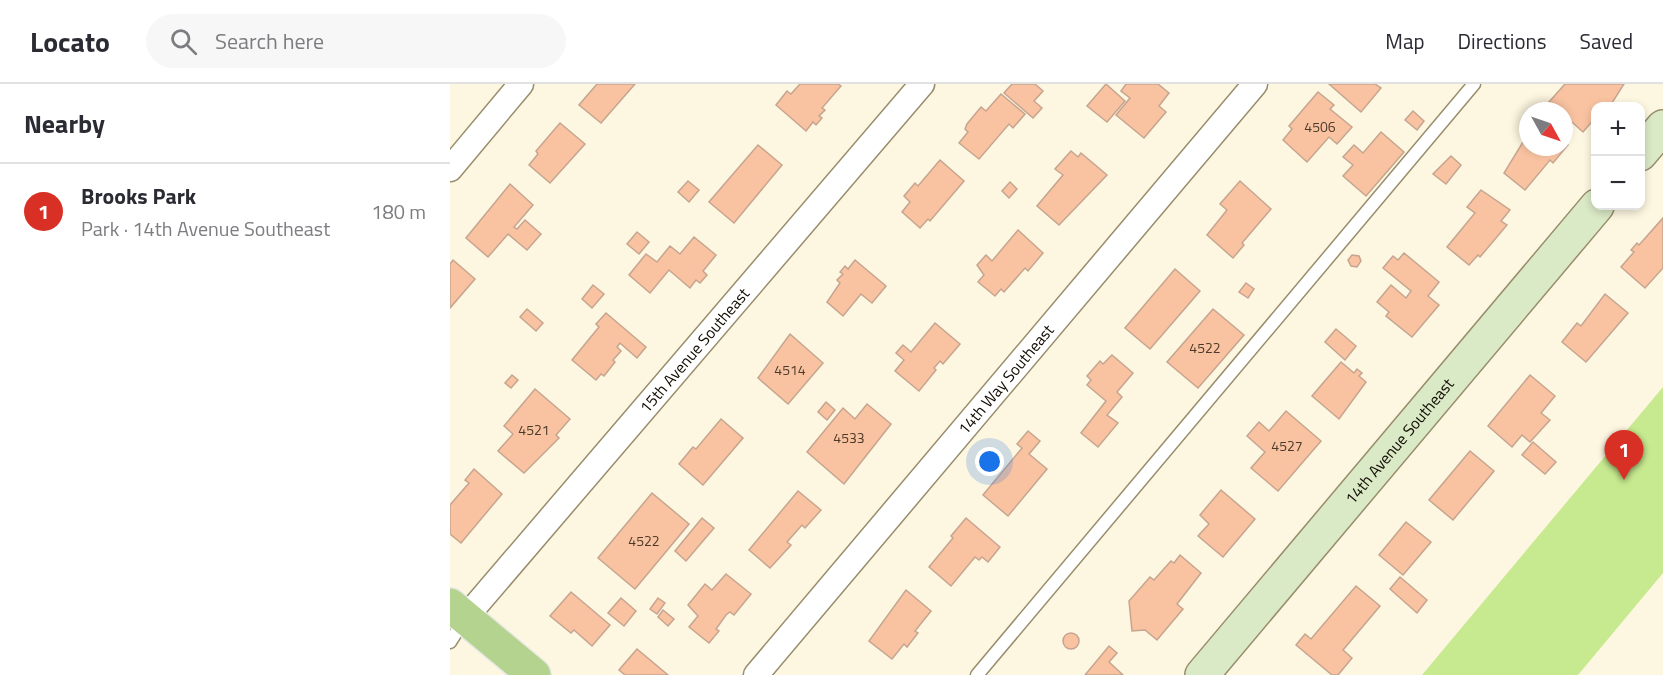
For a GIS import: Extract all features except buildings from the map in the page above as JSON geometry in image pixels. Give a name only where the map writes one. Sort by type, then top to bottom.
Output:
[{"type":"main road","points":[[455,621],[534,675]]},
{"type":"street","points":[[450,169],[521,84]]},
{"type":"street","name":"15th Avenue Southeast","points":[[455,621],[922,84]]},
{"type":"street","name":"14th Way Southeast","points":[[756,675],[1256,84]]},
{"type":"street","points":[[1645,149],[1663,127]]},
{"type":"street","name":"14th Avenue Southeast","points":[[1202,675],[1594,210]]},
{"type":"lane","points":[[977,675],[1474,84]]},
{"type":"green space","points":[[1663,387],[1663,573],[1578,675],[1422,675]]},
{"type":"place","name":"Brooks Park","points":[[1624,480]]}]
